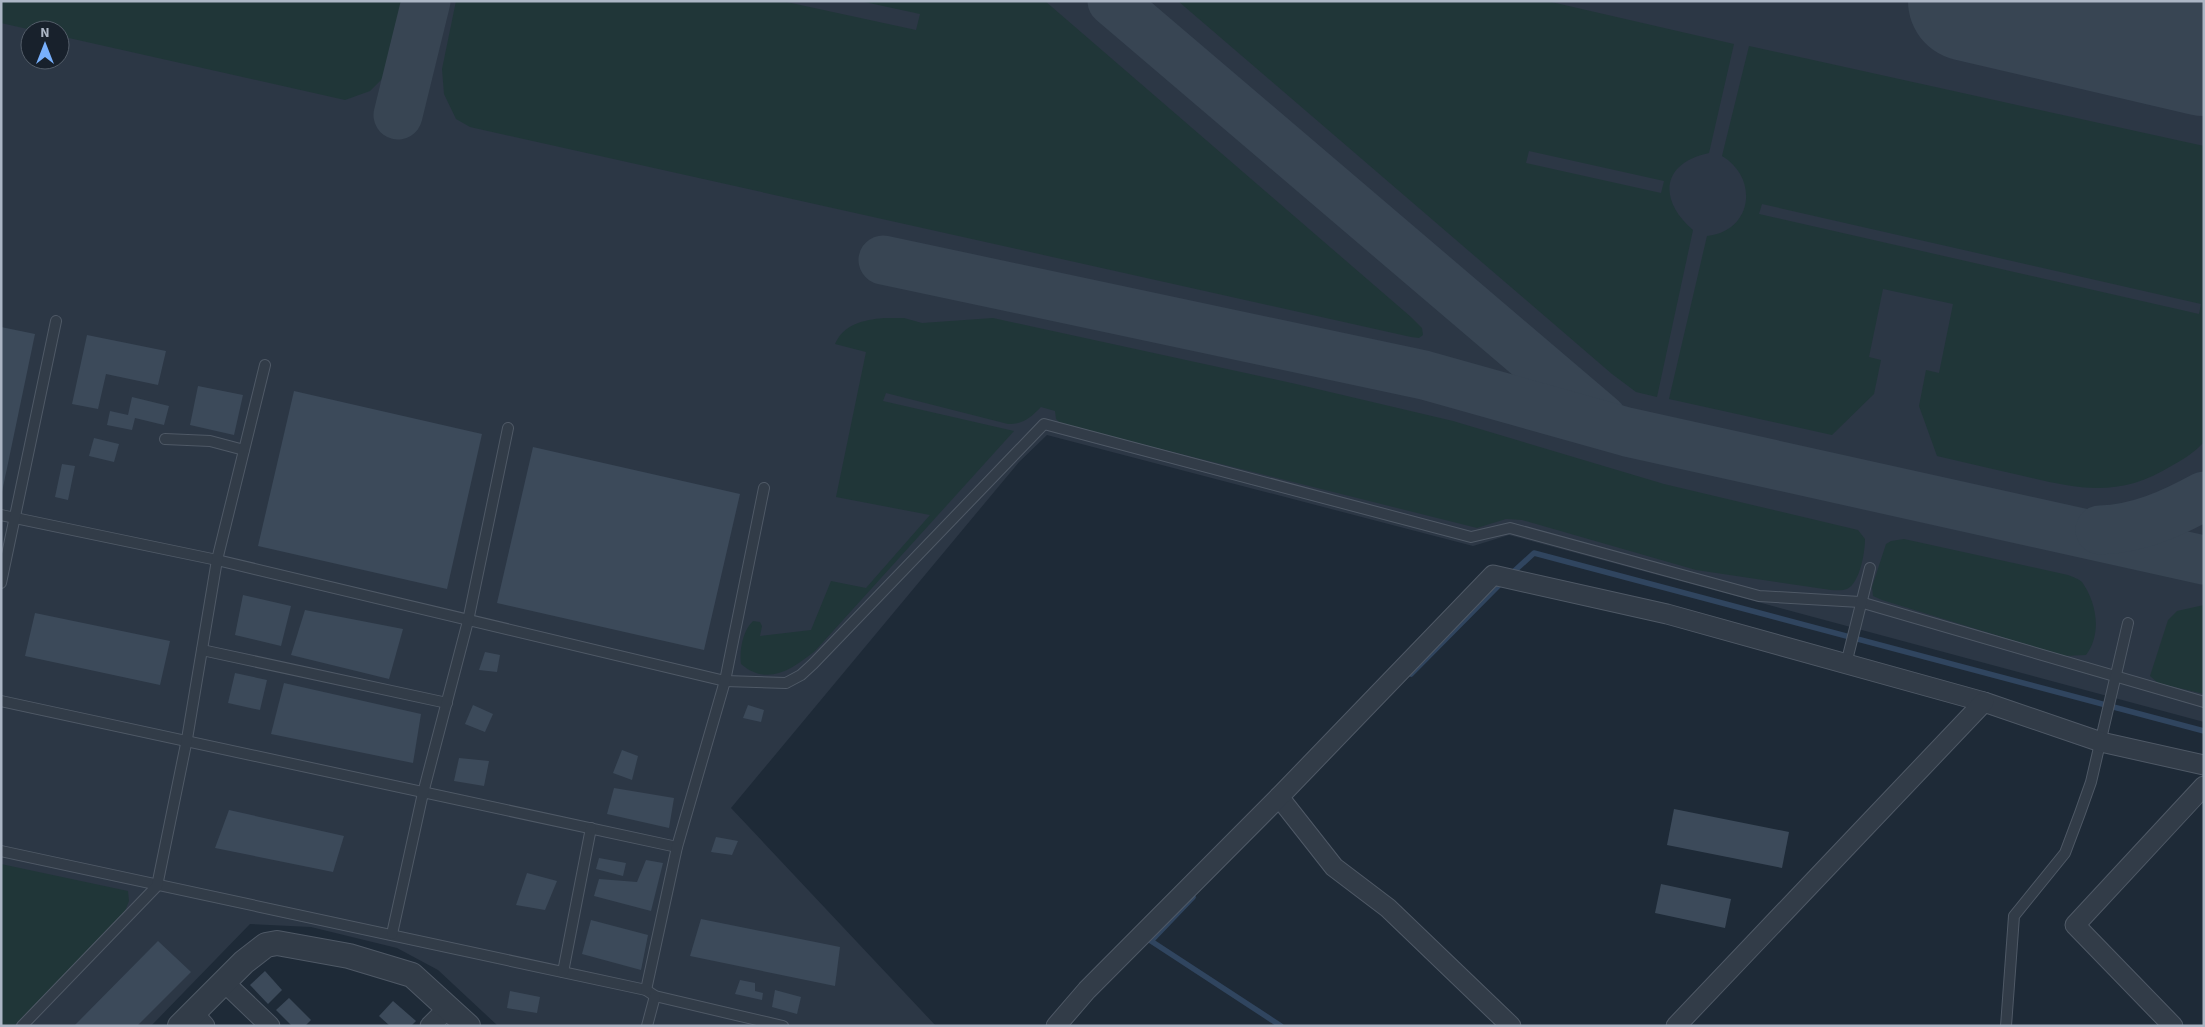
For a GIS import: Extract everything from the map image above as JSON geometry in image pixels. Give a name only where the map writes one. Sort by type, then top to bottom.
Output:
[{"type":"street","points":[[1056,1026],[1087,990],[1279,797],[1493,575],[1667,614],[1984,702],[2101,742],[2204,765]]},
{"type":"street","points":[[1676,1026],[1984,702]]},
{"type":"street","points":[[2173,1026],[2075,925],[2204,786]]},
{"type":"street","points":[[1279,797],[1334,867],[1388,908],[1511,1026]]},
{"type":"street","points":[[193,1022],[224,982],[244,962],[266,945],[277,943],[349,956],[412,975],[468,1026]]},
{"type":"street","points":[[224,982],[270,1026]]},
{"type":"street","points":[[430,1026],[449,1007]]},
{"type":"lane","points":[[1,583],[56,321]]},
{"type":"lane","points":[[22,1026],[158,886],[187,739],[217,560],[265,365]]},
{"type":"lane","points":[[1,516],[217,560],[725,681],[786,683],[801,675],[1044,424],[1471,537],[1510,528],[1759,596],[1860,602],[2204,702]]},
{"type":"lane","points":[[392,934],[423,793],[468,621],[508,428]]},
{"type":"lane","points":[[165,439],[210,441],[244,450]]},
{"type":"lane","points":[[647,1026],[650,993],[677,847],[725,681],[764,488]]},
{"type":"lane","points":[[1846,664],[1870,568]]},
{"type":"lane","points":[[2006,1026],[2014,916],[2065,853],[2091,782],[2128,623]]},
{"type":"lane","points":[[202,650],[446,703]]},
{"type":"lane","points":[[1,701],[187,739],[423,793],[677,847]]},
{"type":"lane","points":[[563,972],[591,828]]},
{"type":"lane","points":[[1,851],[563,972],[783,1026]]},
{"type":"shaded area","points":[[1,1],[2204,1],[2204,722],[1509,535],[1473,546],[1047,435],[1019,462],[731,808],[936,1026],[498,1026],[438,970],[397,948],[311,927],[250,924],[151,1026],[1,1026]]},
{"type":"green space","points":[[1,1],[402,1],[396,30],[399,49],[382,79],[370,91],[345,100],[70,38],[70,20],[20,20],[20,27],[1,23]]},
{"type":"green space","points":[[456,1],[782,1],[916,30],[920,14],[860,1],[1045,1],[1411,317],[1422,328],[1423,335],[1419,338],[1411,337],[470,127],[456,119],[444,94],[442,69]]},
{"type":"green space","points":[[1178,1],[1547,1],[1734,44],[1709,153],[1693,158],[1681,165],[1674,174],[1670,184],[1670,195],[1674,207],[1693,230],[1657,397],[1636,392],[1612,374]],"holes":[[[1529,151],[1664,181],[1661,193],[1526,163]]]},
{"type":"green space","points":[[1749,46],[2204,146],[2204,442],[2185,458],[2153,476],[2116,487],[2098,488],[2060,484],[1937,456],[1919,406],[1926,370],[1939,373],[1953,304],[1883,289],[1869,357],[1881,360],[1874,394],[1832,435],[1669,399],[1707,236],[1722,232],[1734,224],[1742,214],[1746,202],[1746,190],[1742,177],[1734,166],[1722,156]],"holes":[[[1762,204],[2201,304],[2199,314],[1759,214]]]},
{"type":"green space","points":[[884,318],[904,318],[922,323],[993,318],[1296,384],[1453,421],[1664,484],[1858,530],[1865,539],[1861,567],[1852,586],[1843,590],[1831,590],[1696,570],[1522,520],[1506,519],[1477,528],[1061,424],[1056,419],[1055,411],[1041,407],[1026,420],[1008,424],[886,393],[883,401],[1014,431],[815,651],[798,664],[780,673],[770,675],[751,671],[741,664],[741,653],[744,635],[753,621],[760,622],[762,626],[760,636],[811,630],[831,581],[866,588],[930,515],[836,497],[866,352],[835,344],[844,332],[855,324]]},
{"type":"green space","points":[[1904,539],[2068,575],[2079,580],[2087,590],[2096,618],[2096,628],[2091,647],[2086,655],[2064,656],[1873,596],[1872,587],[1886,544],[1891,541]]},
{"type":"green space","points":[[2204,605],[2204,694],[2158,683],[2150,676],[2168,620],[2177,611]]},
{"type":"green space","points":[[1,864],[128,891],[129,901],[125,911],[14,1026],[1,1026]]},
{"type":"building","points":[[1,327],[35,334],[2,492],[1,492]]},
{"type":"building","points":[[87,335],[166,351],[158,385],[106,374],[98,409],[72,404]]},
{"type":"building","points":[[198,386],[243,395],[234,435],[190,425]]},
{"type":"building","points":[[294,391],[482,434],[447,589],[258,546]]},
{"type":"building","points":[[132,397],[169,406],[164,425],[135,418],[132,430],[107,425],[110,411],[128,415]]},
{"type":"building","points":[[94,438],[119,444],[114,462],[89,456]]},
{"type":"building","points":[[533,447],[740,494],[704,650],[497,603]]},
{"type":"building","points":[[62,464],[75,466],[68,500],[55,497]]},
{"type":"building","points":[[243,595],[291,606],[281,646],[235,635]]},
{"type":"building","points":[[305,610],[403,629],[389,679],[291,655]]},
{"type":"building","points":[[35,613],[170,641],[160,685],[25,656]]},
{"type":"building","points":[[485,652],[500,655],[497,672],[479,670]]},
{"type":"building","points":[[235,673],[267,680],[260,710],[228,703]]},
{"type":"building","points":[[284,683],[421,714],[413,763],[271,734]]},
{"type":"building","points":[[473,705],[493,714],[485,732],[465,724]]},
{"type":"building","points":[[748,705],[764,710],[761,722],[743,718]]},
{"type":"building","points":[[622,750],[638,756],[632,780],[613,773]]},
{"type":"building","points":[[459,758],[489,761],[484,786],[454,781]]},
{"type":"building","points":[[614,788],[674,798],[669,828],[607,814]]},
{"type":"building","points":[[1674,809],[1789,832],[1782,868],[1667,845]]},
{"type":"building","points":[[229,810],[344,836],[333,872],[215,848]]},
{"type":"building","points":[[716,837],[738,841],[732,855],[711,852]]},
{"type":"building","points":[[599,858],[626,863],[623,876],[596,869]]},
{"type":"building","points":[[646,860],[663,863],[651,911],[594,896],[599,879],[637,882]]},
{"type":"building","points":[[527,873],[557,881],[545,910],[516,905]]},
{"type":"building","points":[[1661,884],[1731,899],[1725,928],[1655,913]]},
{"type":"building","points":[[701,919],[840,947],[835,986],[690,956]]},
{"type":"building","points":[[591,920],[648,935],[641,970],[582,954]]},
{"type":"building","points":[[158,941],[191,972],[137,1026],[74,1026]]},
{"type":"building","points":[[265,971],[282,990],[268,1004],[250,985]]},
{"type":"building","points":[[740,980],[755,983],[755,991],[763,993],[762,1000],[735,994]]},
{"type":"building","points":[[775,990],[801,997],[797,1014],[772,1007]]},
{"type":"building","points":[[510,991],[540,997],[537,1013],[507,1008]]},
{"type":"building","points":[[289,998],[311,1020],[305,1026],[292,1026],[276,1010]]},
{"type":"building","points":[[393,1001],[416,1021],[411,1026],[390,1026],[379,1016]]},
{"type":"waterway","points":[[1510,575],[1534,553],[2204,731]]},
{"type":"waterway","points":[[1411,674],[1503,581]]},
{"type":"waterway","points":[[1193,897],[1151,941],[1281,1026]]},
{"type":"taxiway","points":[[398,115],[426,1]]},
{"type":"taxiway","points":[[1112,1],[1602,419]]},
{"type":"taxiway","points":[[883,260],[1424,375],[1627,432],[2204,560]]},
{"type":"taxiway","points":[[2100,530],[2141,524],[2179,509],[2204,496]]},
{"type":"runway","points":[[1968,1],[2204,56]]}]
